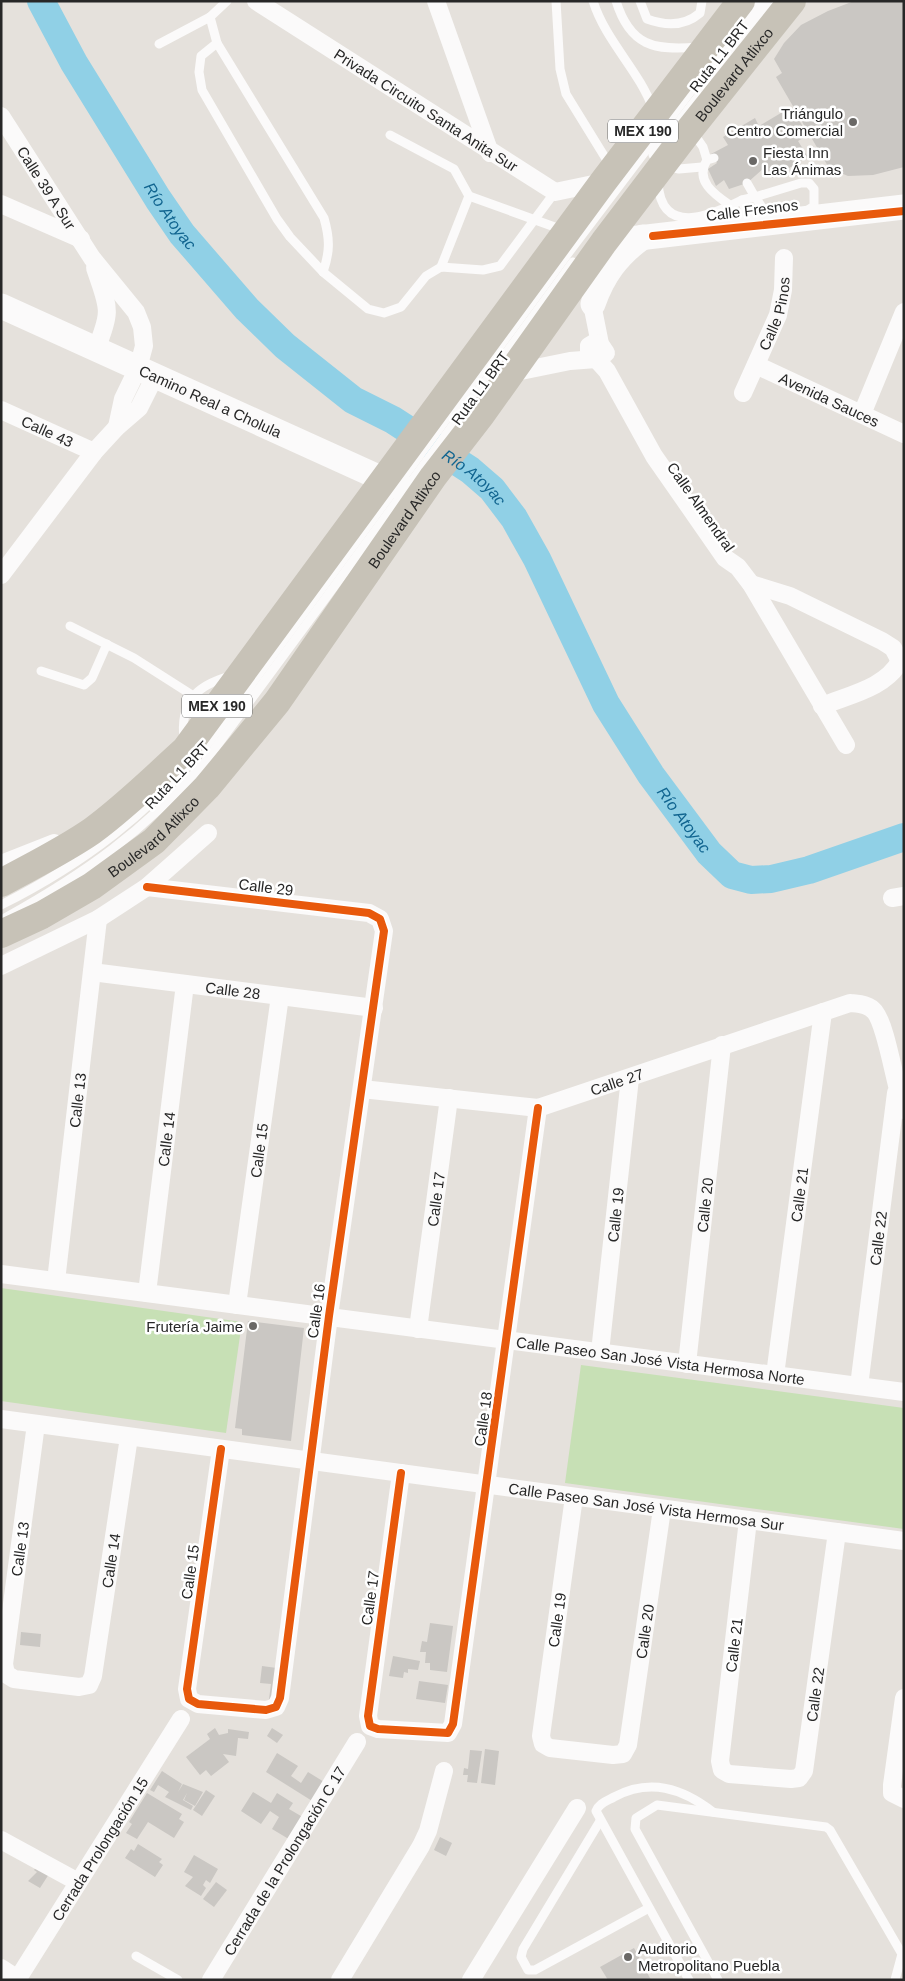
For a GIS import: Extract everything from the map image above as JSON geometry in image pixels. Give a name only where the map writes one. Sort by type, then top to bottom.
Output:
[{"type":"main road","name":"Boulevard Atlixco","points":[[1,882],[60,852],[91,832],[120,810],[185,750],[243,673],[410,478],[462,406],[568,232],[608,176],[741,1]]},
{"type":"main road","name":"Boulevard Atlixco","points":[[1,934],[42,915],[92,886],[154,842],[207,787],[277,702],[410,478],[462,406],[511,373],[604,242],[690,129],[792,1]]},
{"type":"main road","name":"Calle Fresnos","points":[[604,242],[643,237],[732,216],[784,220],[904,207]]},
{"type":"main road","points":[[593,304],[604,278],[612,266],[621,255],[643,237]]},
{"type":"main road","name":"Camino Real a Cholula","points":[[1,306],[147,372],[410,478]]},
{"type":"street","name":"Privada Circuito Santa Anita Sur","points":[[256,1],[555,192]]},
{"type":"street","points":[[436,1],[490,152]]},
{"type":"street","name":"Calle 39 A Sur","points":[[1,116],[92,258],[140,320],[147,372],[123,399],[117,427],[94,452]]},
{"type":"street","points":[[555,192],[608,176]]},
{"type":"street","points":[[1,204],[81,240]]},
{"type":"street","name":"Calle 39 A Sur","points":[[92,258],[108,309],[106,325],[96,349]]},
{"type":"street","name":"Calle Pinos","points":[[743,393],[778,315],[783,290],[784,258]]},
{"type":"street","name":"Calle Almendral","points":[[584,271],[593,304],[598,351],[607,371],[665,472],[725,558],[738,567],[751,584],[846,745]]},
{"type":"street","points":[[862,414],[904,312]]},
{"type":"street","points":[[511,373],[570,361],[598,351]]},
{"type":"street","name":"Avenida Sauces","points":[[756,365],[904,434]]},
{"type":"street","name":"Calle 43","points":[[1,410],[94,452]]},
{"type":"street","points":[[1,575],[94,452]]},
{"type":"street","points":[[751,584],[802,601],[882,641],[892,648],[902,661],[894,673],[880,682],[822,706]]},
{"type":"street","points":[[1,864],[38,848],[91,832]]},
{"type":"street","points":[[1,966],[98,919],[147,887],[208,834]]},
{"type":"street","name":"Calle 29","points":[[147,887],[369,913],[380,919]]},
{"type":"street","name":"Calle 13","points":[[56,1281],[98,919]]},
{"type":"street","name":"Calle 16","points":[[276,1707],[280,1698],[329,1316],[374,1008],[384,931],[380,919]]},
{"type":"street","name":"Calle 28","points":[[92,972],[374,1008]]},
{"type":"street","name":"Calle 14","points":[[147,1293],[185,984]]},
{"type":"street","name":"Calle 15","points":[[237,1305],[280,996]]},
{"type":"street","name":"Calle 27","points":[[362,1089],[538,1108],[850,1003],[864,1004],[874,1010],[881,1021],[897,1090]]},
{"type":"street","name":"Calle 21","points":[[775,1376],[823,1012]]},
{"type":"street","name":"Calle 20","points":[[687,1364],[722,1045]]},
{"type":"street","name":"Calle 19","points":[[600,1352],[630,1078]]},
{"type":"street","points":[[897,1090],[904,1110]]},
{"type":"street","name":"Calle 22","points":[[859,1386],[897,1090]]},
{"type":"street","name":"Calle 17","points":[[418,1329],[449,1098]]},
{"type":"street","name":"Calle 18","points":[[448,1733],[453,1724],[538,1108]]},
{"type":"street","name":"Calle Paseo San José Vista Hermosa Norte","points":[[1,1274],[904,1392]]},
{"type":"street","name":"Calle Paseo San José Vista Hermosa Sur","points":[[1,1420],[904,1541]]},
{"type":"street","name":"Calle 13","points":[[36,1424],[4,1664],[6,1674],[14,1679],[78,1687],[89,1685]]},
{"type":"street","name":"Calle 14","points":[[89,1685],[93,1676],[129,1437]]},
{"type":"street","name":"Calle 15","points":[[221,1449],[187,1689],[189,1699],[198,1704],[266,1710],[276,1707]]},
{"type":"street","name":"Calle 17","points":[[401,1473],[368,1716],[370,1726],[378,1729],[448,1733]]},
{"type":"street","name":"Calle 19","points":[[574,1497],[541,1736],[543,1744],[550,1748],[613,1756],[623,1754]]},
{"type":"street","name":"Calle 20","points":[[623,1754],[628,1745],[662,1509]]},
{"type":"street","name":"Calle 21","points":[[722,1770],[720,1761],[748,1520]]},
{"type":"street","name":"Calle 22","points":[[722,1770],[729,1774],[790,1779],[799,1778],[804,1771],[837,1532]]},
{"type":"street","points":[[898,1796],[904,1698]]},
{"type":"street","name":"Cerrada Prolongación 15","points":[[18,1979],[182,1719]]},
{"type":"street","name":"Cerrada de la Prolongación C 17","points":[[211,1980],[357,1742]]},
{"type":"street","points":[[340,1980],[421,1846],[428,1831],[444,1771]]},
{"type":"street","points":[[471,1980],[576,1808]]},
{"type":"street","points":[[1,1840],[78,1882]]},
{"type":"street","points":[[1,1968],[18,1979]]},
{"type":"lane","points":[[159,44],[210,17],[227,1]]},
{"type":"lane","points":[[556,1],[561,82],[608,176]]},
{"type":"lane","points":[[593,1],[605,32],[641,82],[655,115]]},
{"type":"lane","points":[[616,1],[631,32],[643,43],[664,48],[708,46]]},
{"type":"lane","points":[[640,1],[647,19],[667,24],[693,20],[700,13],[702,1]]},
{"type":"lane","name":"Ruta L1 BRT","points":[[462,406],[706,71],[762,1]]},
{"type":"lane","name":"Ruta L1 BRT","points":[[462,406],[772,1]]},
{"type":"lane","points":[[210,17],[217,43],[324,218],[330,238],[329,256],[323,272]]},
{"type":"lane","points":[[217,43],[201,56],[199,72],[202,90],[290,238],[323,272],[368,309],[384,313],[401,307],[426,276],[441,267],[483,270],[500,266],[555,192]]},
{"type":"lane","points":[[690,129],[703,147],[708,162],[704,182],[732,216]]},
{"type":"lane","points":[[390,136],[454,169],[469,196],[568,232]]},
{"type":"lane","points":[[708,162],[679,169],[660,169],[662,202],[671,214],[678,217],[714,214],[732,216],[746,211],[742,200]]},
{"type":"lane","points":[[732,216],[742,200],[755,196],[801,183],[809,184],[814,189],[814,206],[784,220],[755,196],[747,183]]},
{"type":"lane","points":[[441,267],[469,196]]},
{"type":"lane","name":"Ruta L1 BRT","points":[[1,904],[37,886],[98,848],[154,803],[183,773],[222,725],[410,478]]},
{"type":"lane","name":"Ruta L1 BRT","points":[[1,920],[43,897],[105,856],[154,817],[181,789],[232,728],[410,478]]},
{"type":"lane","points":[[70,626],[150,668],[192,695]]},
{"type":"lane","points":[[40,672],[84,685],[92,678],[107,644]]},
{"type":"lane","points":[[185,750],[183,728],[185,713],[192,695],[204,685],[243,673]]},
{"type":"lane","points":[[689,1980],[596,1811],[600,1805],[627,1790],[641,1787],[685,1793],[714,1812]]},
{"type":"lane","points":[[718,1980],[634,1823],[640,1814],[656,1805],[826,1827],[830,1830],[902,1954],[895,1980]]},
{"type":"lane","points":[[600,1821],[522,1949],[521,1957],[526,1968],[528,1970],[535,1970],[649,1908]]},
{"type":"lane","points":[[136,1956],[178,1980]]},
{"type":"green space","points":[[1,1288],[242,1322],[226,1433],[1,1401]]},
{"type":"green space","points":[[581,1365],[904,1408],[904,1529],[565,1483]]},
{"type":"building","name":"Triángulo Centro Comercial","points":[[854,1],[904,1],[904,167],[873,175],[848,176],[829,168],[776,77],[782,73],[774,59],[784,43],[801,25],[828,11]]},
{"type":"building","points":[[791,107],[808,135],[798,141],[808,157],[772,178],[765,167],[747,183],[729,189],[724,180],[716,186],[708,169],[717,163],[711,154],[728,145],[723,137],[755,118],[759,126]]},
{"type":"building","points":[[248,1321],[304,1328],[291,1441],[242,1435],[242,1429],[235,1428]]},
{"type":"building","points":[[430,1623],[453,1626],[447,1672],[430,1670],[430,1663],[425,1663],[426,1652],[420,1652],[422,1641],[427,1642]]},
{"type":"building","points":[[21,1632],[41,1634],[40,1647],[20,1645]]},
{"type":"building","points":[[393,1656],[420,1661],[418,1670],[408,1669],[408,1673],[404,1672],[403,1678],[389,1676]]},
{"type":"building","points":[[262,1666],[277,1668],[272,1699],[269,1699],[271,1684],[260,1683]]},
{"type":"building","points":[[419,1681],[448,1685],[445,1703],[416,1699]]},
{"type":"building","points":[[215,1728],[219,1735],[228,1733],[228,1729],[249,1732],[248,1739],[238,1738],[236,1756],[223,1754],[229,1762],[211,1776],[206,1770],[200,1775],[186,1757],[210,1739],[207,1734]]},
{"type":"building","points":[[272,1728],[283,1735],[277,1743],[267,1736]]},
{"type":"building","points":[[485,1749],[499,1751],[495,1785],[481,1783]]},
{"type":"building","points":[[470,1750],[482,1751],[477,1783],[467,1782],[468,1775],[463,1775],[464,1768],[468,1769]]},
{"type":"building","points":[[277,1753],[298,1766],[291,1776],[301,1783],[308,1772],[329,1785],[317,1804],[266,1772]]},
{"type":"building","points":[[162,1771],[182,1784],[178,1792],[183,1784],[203,1792],[195,1806],[184,1800],[187,1793],[183,1800],[193,1806],[191,1810],[165,1797],[169,1792],[158,1785],[154,1792],[150,1790]]},
{"type":"building","points":[[206,1790],[215,1796],[202,1816],[193,1810]]},
{"type":"building","points":[[253,1792],[271,1803],[277,1793],[293,1803],[289,1809],[306,1819],[292,1841],[272,1829],[279,1817],[270,1811],[261,1824],[241,1811]]},
{"type":"building","points":[[147,1793],[182,1814],[179,1819],[184,1822],[174,1838],[148,1822],[137,1839],[126,1833],[132,1824],[129,1822]]},
{"type":"building","points":[[440,1837],[452,1843],[446,1856],[434,1850]]},
{"type":"building","points":[[138,1844],[162,1859],[159,1862],[163,1865],[155,1877],[125,1858],[131,1849],[134,1851]]},
{"type":"building","points":[[194,1855],[218,1869],[210,1883],[206,1880],[203,1885],[206,1888],[201,1896],[185,1886],[193,1877],[184,1872]]},
{"type":"building","points":[[37,1866],[49,1874],[40,1888],[28,1881],[37,1872],[34,1870]]},
{"type":"building","points":[[216,1882],[227,1890],[214,1907],[203,1899]]},
{"type":"building","name":"Auditorio Metropolitano Puebla","points":[[634,1948],[651,1980],[608,1980],[600,1967]]},
{"type":"waterway","name":"Río Atoyac","points":[[41,1],[74,63],[158,199],[182,234],[247,309],[285,346],[353,400],[393,420],[470,470],[492,489],[514,518],[537,559],[606,704],[651,775],[709,853],[732,875],[751,880],[771,879],[809,870],[904,837]]},
{"type":"cycle path","points":[[653,236],[904,211]]},
{"type":"cycle path","points":[[147,887],[369,913],[380,919],[384,931],[329,1316],[280,1698],[276,1707],[266,1710],[198,1704],[189,1699],[187,1689],[221,1449]]},
{"type":"cycle path","points":[[401,1473],[368,1716],[370,1726],[378,1729],[448,1733],[453,1724],[538,1108]]},
{"type":"place","name":"Triángulo Centro Comercial","points":[[853,122]]},
{"type":"place","name":"Fiesta Inn Las Ánimas","points":[[753,161]]},
{"type":"place","name":"Frutería Jaime","points":[[253,1326]]},
{"type":"place","name":"Auditorio Metropolitano Puebla","points":[[628,1957]]}]
